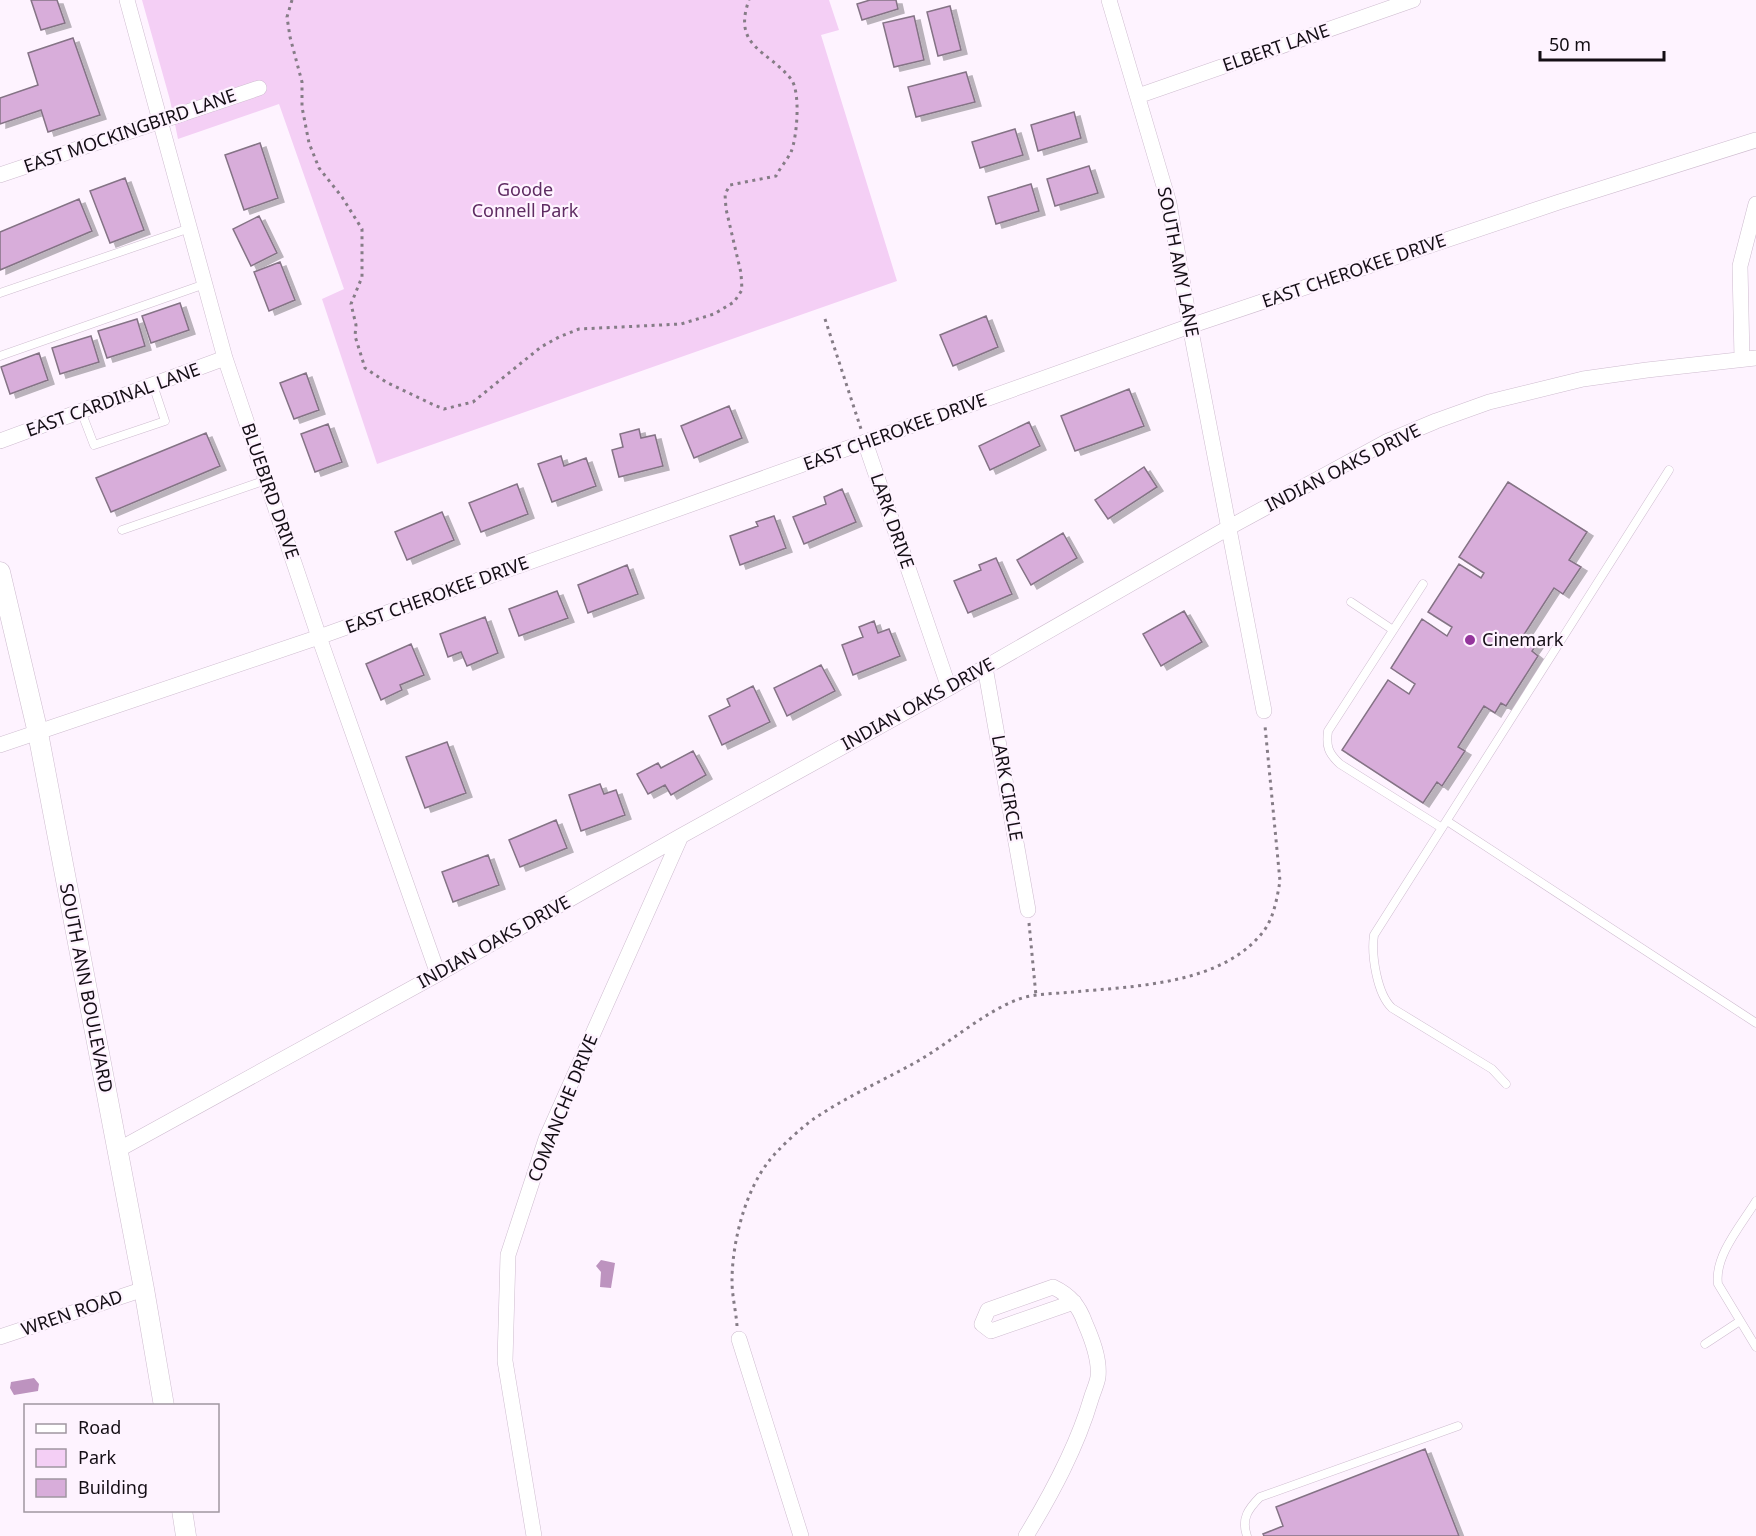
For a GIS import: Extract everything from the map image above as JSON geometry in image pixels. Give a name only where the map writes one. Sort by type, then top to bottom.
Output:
[{"type":"street","name":"BLUEBIRD DRIVE","points":[[127,0],[225,358],[319,637],[438,974]]},
{"type":"street","name":"SOUTH AMY LANE","points":[[1109,0],[1169,203],[1190,326],[1264,711]]},
{"type":"street","name":"ELBERT LANE","points":[[1138,96],[1413,0]]},
{"type":"street","name":"EAST MOCKINGBIRD LANE","points":[[0,175],[259,88]]},
{"type":"street","name":"EAST CHEROKEE DRIVE","points":[[0,746],[319,637],[1190,326],[1559,202],[1756,140]]},
{"type":"street","points":[[1749,358],[1740,266],[1756,204]]},
{"type":"street","name":"EAST CARDINAL LANE","points":[[0,441],[225,358]]},
{"type":"street","name":"INDIAN OAKS DRIVE","points":[[116,1151],[438,974],[949,688],[1228,528],[1386,442],[1436,420],[1489,402],[1583,380],[1647,369],[1749,358]]},
{"type":"street","name":"LARK DRIVE","points":[[865,442],[949,688]]},
{"type":"street","name":"SOUTH ANN BOULEVARD","points":[[0,572],[38,732],[144,1289],[164,1404]]},
{"type":"street","name":"LARK CIRCLE","points":[[985,667],[1028,910]]},
{"type":"street","name":"COMANCHE DRIVE","points":[[534,1536],[505,1361],[508,1256],[546,1139],[681,836]]},
{"type":"street","points":[[1026,1536],[1040,1513],[1086,1418],[1098,1376],[1094,1345],[1079,1308],[1074,1302],[1064,1292],[1053,1287],[988,1310],[982,1324],[991,1331],[1074,1302]]},
{"type":"street","name":"WREN ROAD","points":[[0,1337],[144,1289]]},
{"type":"street","points":[[739,1340],[801,1536]]},
{"type":"street","points":[[182,1512],[186,1536]]},
{"type":"lane","points":[[0,293],[190,228]]},
{"type":"lane","points":[[0,356],[205,284]]},
{"type":"lane","points":[[81,411],[94,445],[165,421],[153,385]]},
{"type":"lane","points":[[1506,1084],[1492,1069],[1392,1008],[1381,994],[1372,946],[1374,935],[1669,470]]},
{"type":"lane","points":[[123,530],[266,480]]},
{"type":"lane","points":[[1423,584],[1328,731],[1326,744],[1329,755],[1340,764],[1444,825],[1756,1023]]},
{"type":"lane","points":[[1351,602],[1393,630]]},
{"type":"lane","points":[[1756,1201],[1721,1257],[1716,1273],[1718,1284],[1756,1347]]},
{"type":"lane","points":[[1705,1344],[1740,1321]]},
{"type":"lane","points":[[1247,1536],[1244,1527],[1245,1516],[1260,1497],[1458,1426]]},
{"type":"path","points":[[292,0],[287,17],[302,82],[302,107],[309,143],[319,168],[342,197],[362,230],[362,277],[351,304],[356,325],[355,336],[365,368],[386,382],[444,409],[473,402],[542,347],[579,329],[681,324],[714,314],[734,302],[742,290],[741,273],[730,230],[725,194],[730,185],[776,176],[791,151],[797,95],[792,80],[756,47],[747,33],[744,17],[749,0]]},
{"type":"path","points":[[825,319],[865,442]]},
{"type":"path","points":[[739,1340],[732,1282],[735,1240],[752,1190],[768,1161],[813,1119],[918,1061],[995,1012],[1020,999],[1164,981],[1204,972],[1225,963],[1245,949],[1264,931],[1276,905],[1280,881],[1264,711]]},
{"type":"path","points":[[1028,910],[1036,996]]},
{"type":"green space","name":"Goode Connell Park","points":[[142,0],[829,0],[839,30],[821,35],[897,281],[377,464],[322,299],[344,289],[279,104],[178,139],[170,100]]},
{"type":"shaded area","points":[[601,1260],[615,1263],[611,1288],[600,1287],[601,1272],[596,1266]]},
{"type":"shaded area","points":[[34,1378],[39,1384],[38,1391],[14,1395],[10,1388],[11,1382]]},
{"type":"building","points":[[31,0],[57,0],[65,23],[41,30]]},
{"type":"building","points":[[870,0],[896,0],[898,9],[862,20],[857,4]]},
{"type":"building","points":[[950,6],[961,50],[938,56],[927,12]]},
{"type":"building","points":[[914,16],[924,60],[894,67],[883,23]]},
{"type":"building","points":[[73,38],[100,115],[48,132],[41,110],[0,124],[0,98],[38,85],[28,53]]},
{"type":"building","points":[[966,72],[975,102],[916,117],[908,87]]},
{"type":"building","points":[[1074,112],[1081,138],[1038,151],[1031,125]]},
{"type":"building","points":[[1015,129],[1023,155],[980,168],[972,142]]},
{"type":"building","points":[[260,143],[278,198],[244,210],[225,155]]},
{"type":"building","points":[[1089,166],[1098,193],[1055,206],[1047,179]]},
{"type":"building","points":[[125,178],[144,230],[110,243],[90,191]]},
{"type":"building","points":[[1031,184],[1039,211],[996,224],[988,197]]},
{"type":"building","points":[[79,199],[92,231],[0,270],[0,232]]},
{"type":"building","points":[[259,216],[277,253],[251,266],[233,229]]},
{"type":"building","points":[[280,262],[295,300],[269,311],[254,272]]},
{"type":"building","points":[[180,303],[189,330],[151,343],[142,316]]},
{"type":"building","points":[[986,316],[998,347],[953,366],[940,335]]},
{"type":"building","points":[[137,319],[145,346],[107,358],[98,331]]},
{"type":"building","points":[[91,336],[99,362],[60,374],[52,348]]},
{"type":"building","points":[[39,353],[48,380],[10,394],[1,367]]},
{"type":"building","points":[[306,373],[319,410],[294,419],[280,383]]},
{"type":"building","points":[[1129,389],[1144,426],[1075,451],[1061,416]]},
{"type":"building","points":[[729,406],[742,438],[694,458],[681,426]]},
{"type":"building","points":[[1029,422],[1040,446],[990,470],[979,446]]},
{"type":"building","points":[[328,424],[342,462],[315,472],[301,434]]},
{"type":"building","points":[[639,429],[641,438],[655,435],[663,466],[619,477],[612,450],[623,447],[620,434]]},
{"type":"building","points":[[206,433],[220,466],[111,512],[96,478]]},
{"type":"building","points":[[561,456],[564,466],[586,458],[596,486],[552,502],[538,464]]},
{"type":"building","points":[[1144,467],[1157,487],[1108,519],[1095,500]]},
{"type":"building","name":"Cinemark","points":[[1508,482],[1587,532],[1569,560],[1581,567],[1563,594],[1554,588],[1523,636],[1537,644],[1532,651],[1538,656],[1506,706],[1501,703],[1495,713],[1484,706],[1458,747],[1465,751],[1442,786],[1437,782],[1423,803],[1342,750],[1388,680],[1409,694],[1415,684],[1391,668],[1422,619],[1447,636],[1452,627],[1428,612],[1459,564],[1481,578],[1484,573],[1459,557]]},
{"type":"building","points":[[517,484],[528,514],[481,532],[469,503]]},
{"type":"building","points":[[842,489],[856,522],[804,544],[793,517],[826,504],[824,497]]},
{"type":"building","points":[[442,512],[454,540],[407,560],[395,532]]},
{"type":"building","points":[[774,516],[786,548],[740,565],[730,536],[758,526],[756,522]]},
{"type":"building","points":[[1063,533],[1077,558],[1031,585],[1017,560]]},
{"type":"building","points":[[996,558],[1012,594],[968,613],[954,581],[981,570],[979,565]]},
{"type":"building","points":[[627,565],[638,594],[588,613],[578,585]]},
{"type":"building","points":[[557,591],[568,618],[519,636],[509,609]]},
{"type":"building","points":[[1184,611],[1202,642],[1161,666],[1143,634]]},
{"type":"building","points":[[485,617],[498,653],[467,666],[461,652],[448,657],[440,634]]},
{"type":"building","points":[[874,621],[878,633],[889,629],[900,656],[853,675],[842,645],[863,637],[859,627]]},
{"type":"building","points":[[411,644],[424,675],[400,685],[402,690],[381,700],[366,664]]},
{"type":"building","points":[[821,665],[835,691],[787,716],[774,688]]},
{"type":"building","points":[[753,686],[770,722],[722,745],[709,716],[730,706],[727,699]]},
{"type":"building","points":[[447,742],[466,793],[425,808],[406,757]]},
{"type":"building","points":[[693,751],[706,775],[671,795],[665,785],[648,794],[637,774],[658,763],[661,768]]},
{"type":"building","points":[[600,784],[604,794],[616,790],[625,815],[581,831],[569,795]]},
{"type":"building","points":[[556,820],[567,848],[520,867],[509,840]]},
{"type":"building","points":[[488,855],[499,885],[453,902],[442,872]]},
{"type":"building","points":[[1425,1449],[1459,1536],[1264,1536],[1263,1534],[1283,1526],[1276,1507]]},
{"type":"place","name":"Cinemark","points":[[1470,640]]}]
